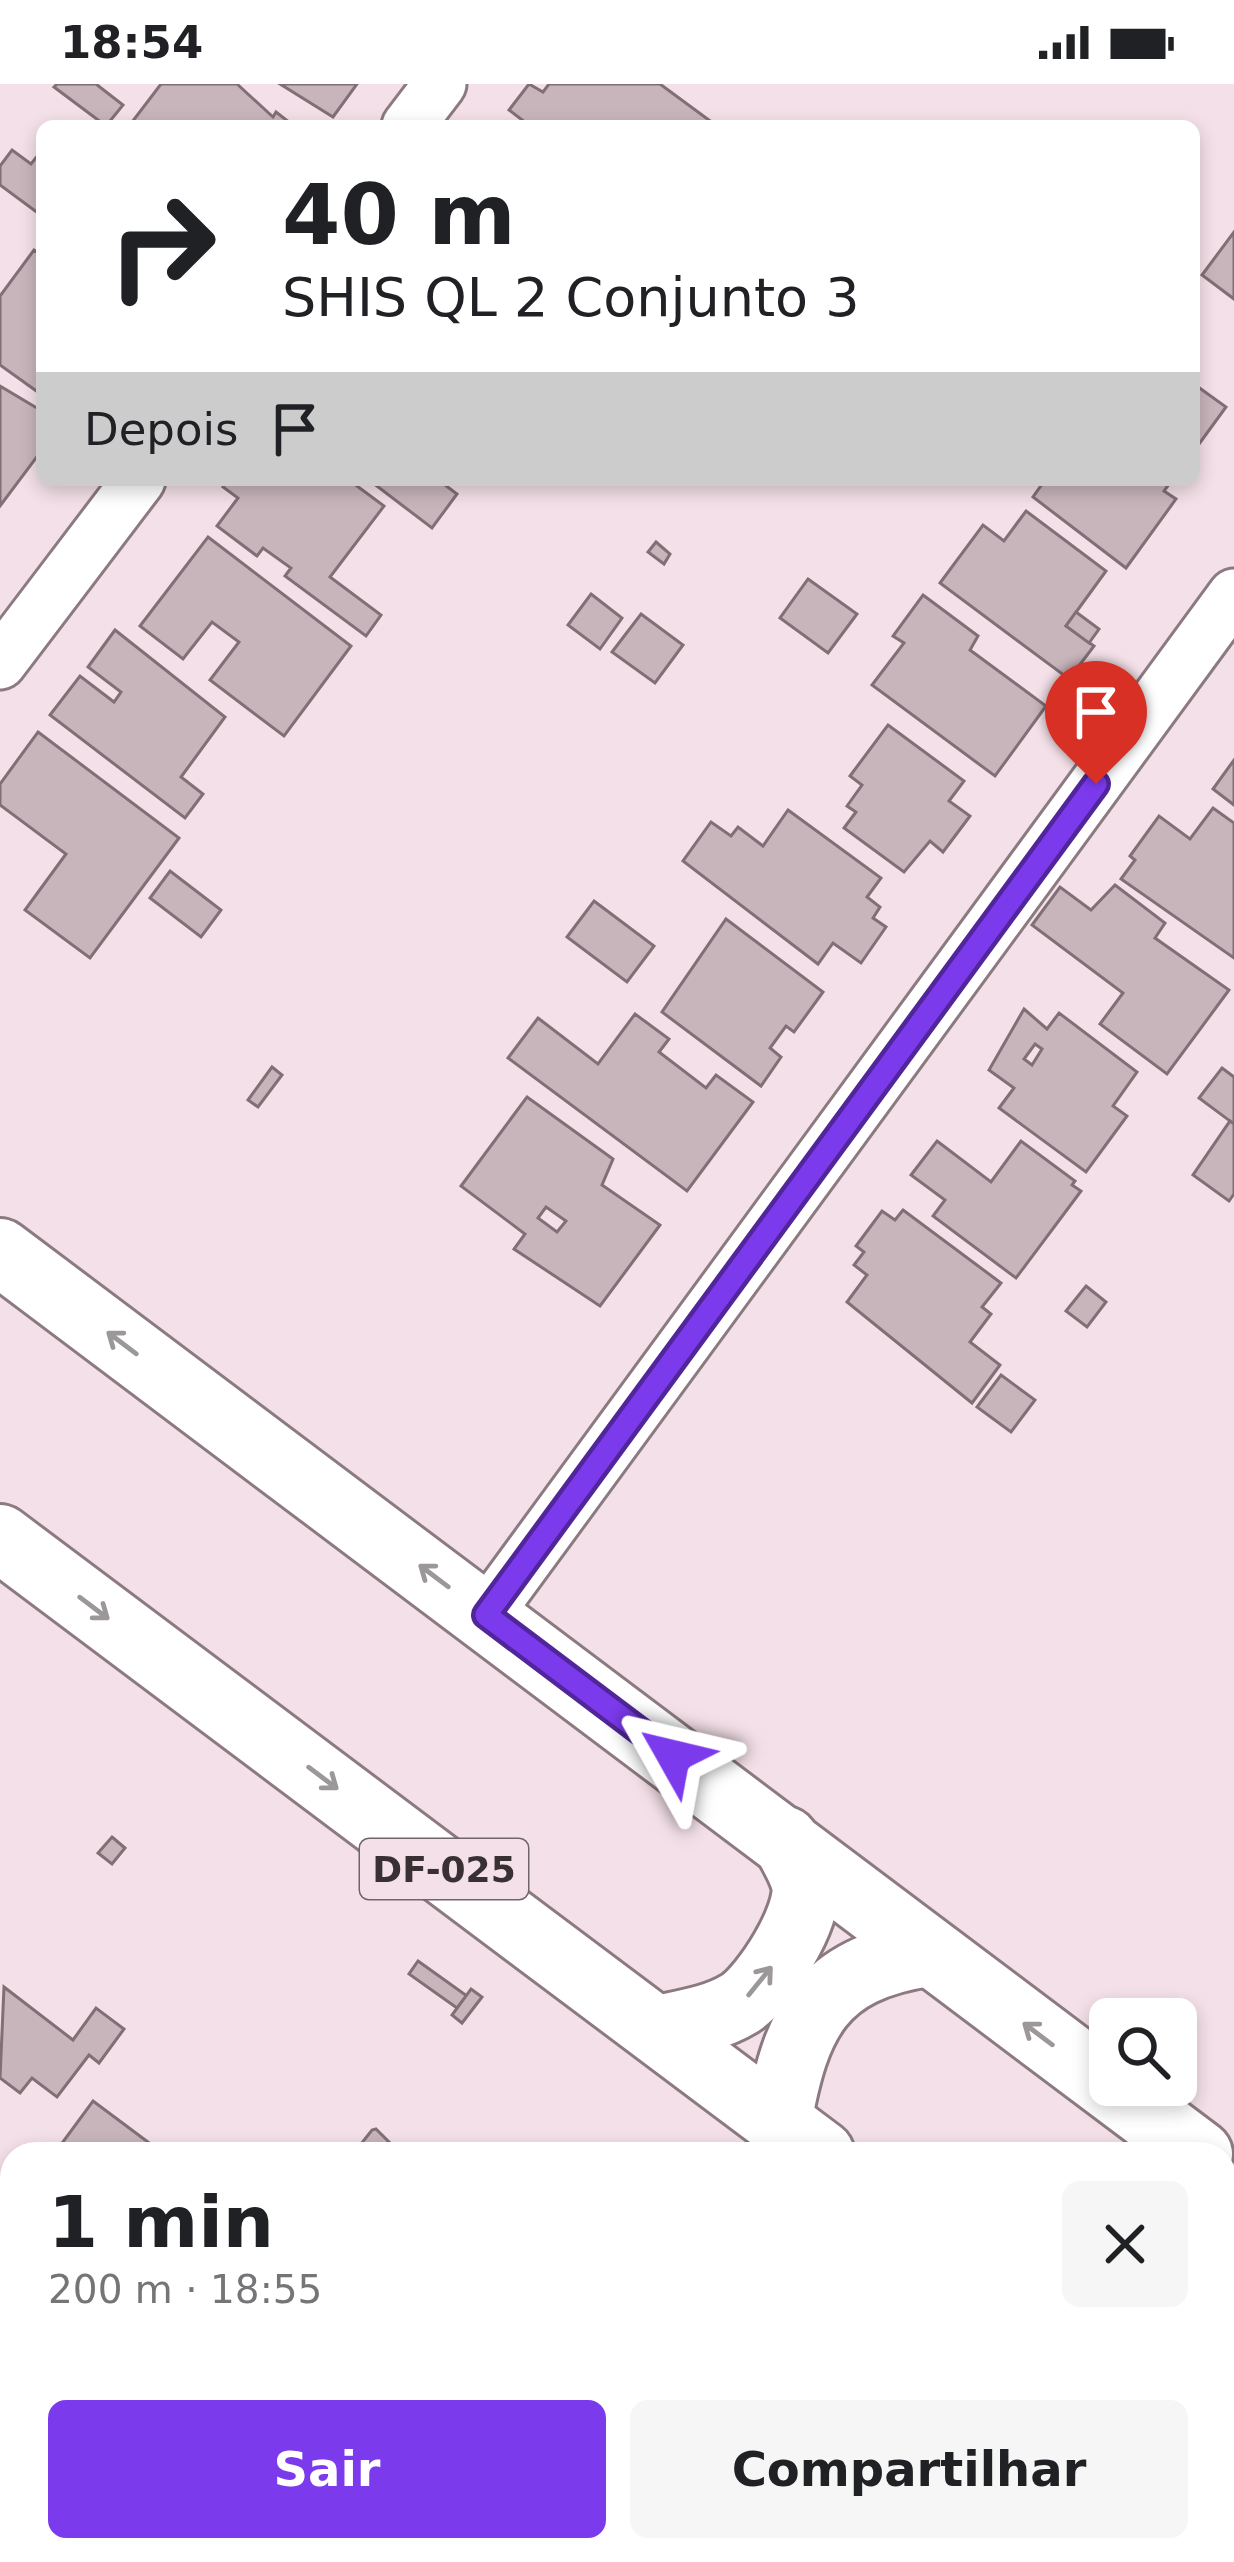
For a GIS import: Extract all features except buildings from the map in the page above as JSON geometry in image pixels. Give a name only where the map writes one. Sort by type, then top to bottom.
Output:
[{"type":"main road","points":[[0,1252],[1183,2142]]},
{"type":"main road","name":"DF-025","points":[[0,1538],[800,2138]]},
{"type":"main road","points":[[658,2030],[710,2018],[743,2002],[774,1964],[798,1927],[806,1886],[785,1840]]},
{"type":"main road","points":[[800,2138],[788,2068],[828,1996],[865,1966],[928,1953]]},
{"type":"street","points":[[413,120],[440,84]]},
{"type":"street","points":[[0,663],[134,486]]},
{"type":"street","points":[[486,1615],[1234,595]]},
{"type":"route","points":[[673,1756],[486,1615],[1096,784]]}]
